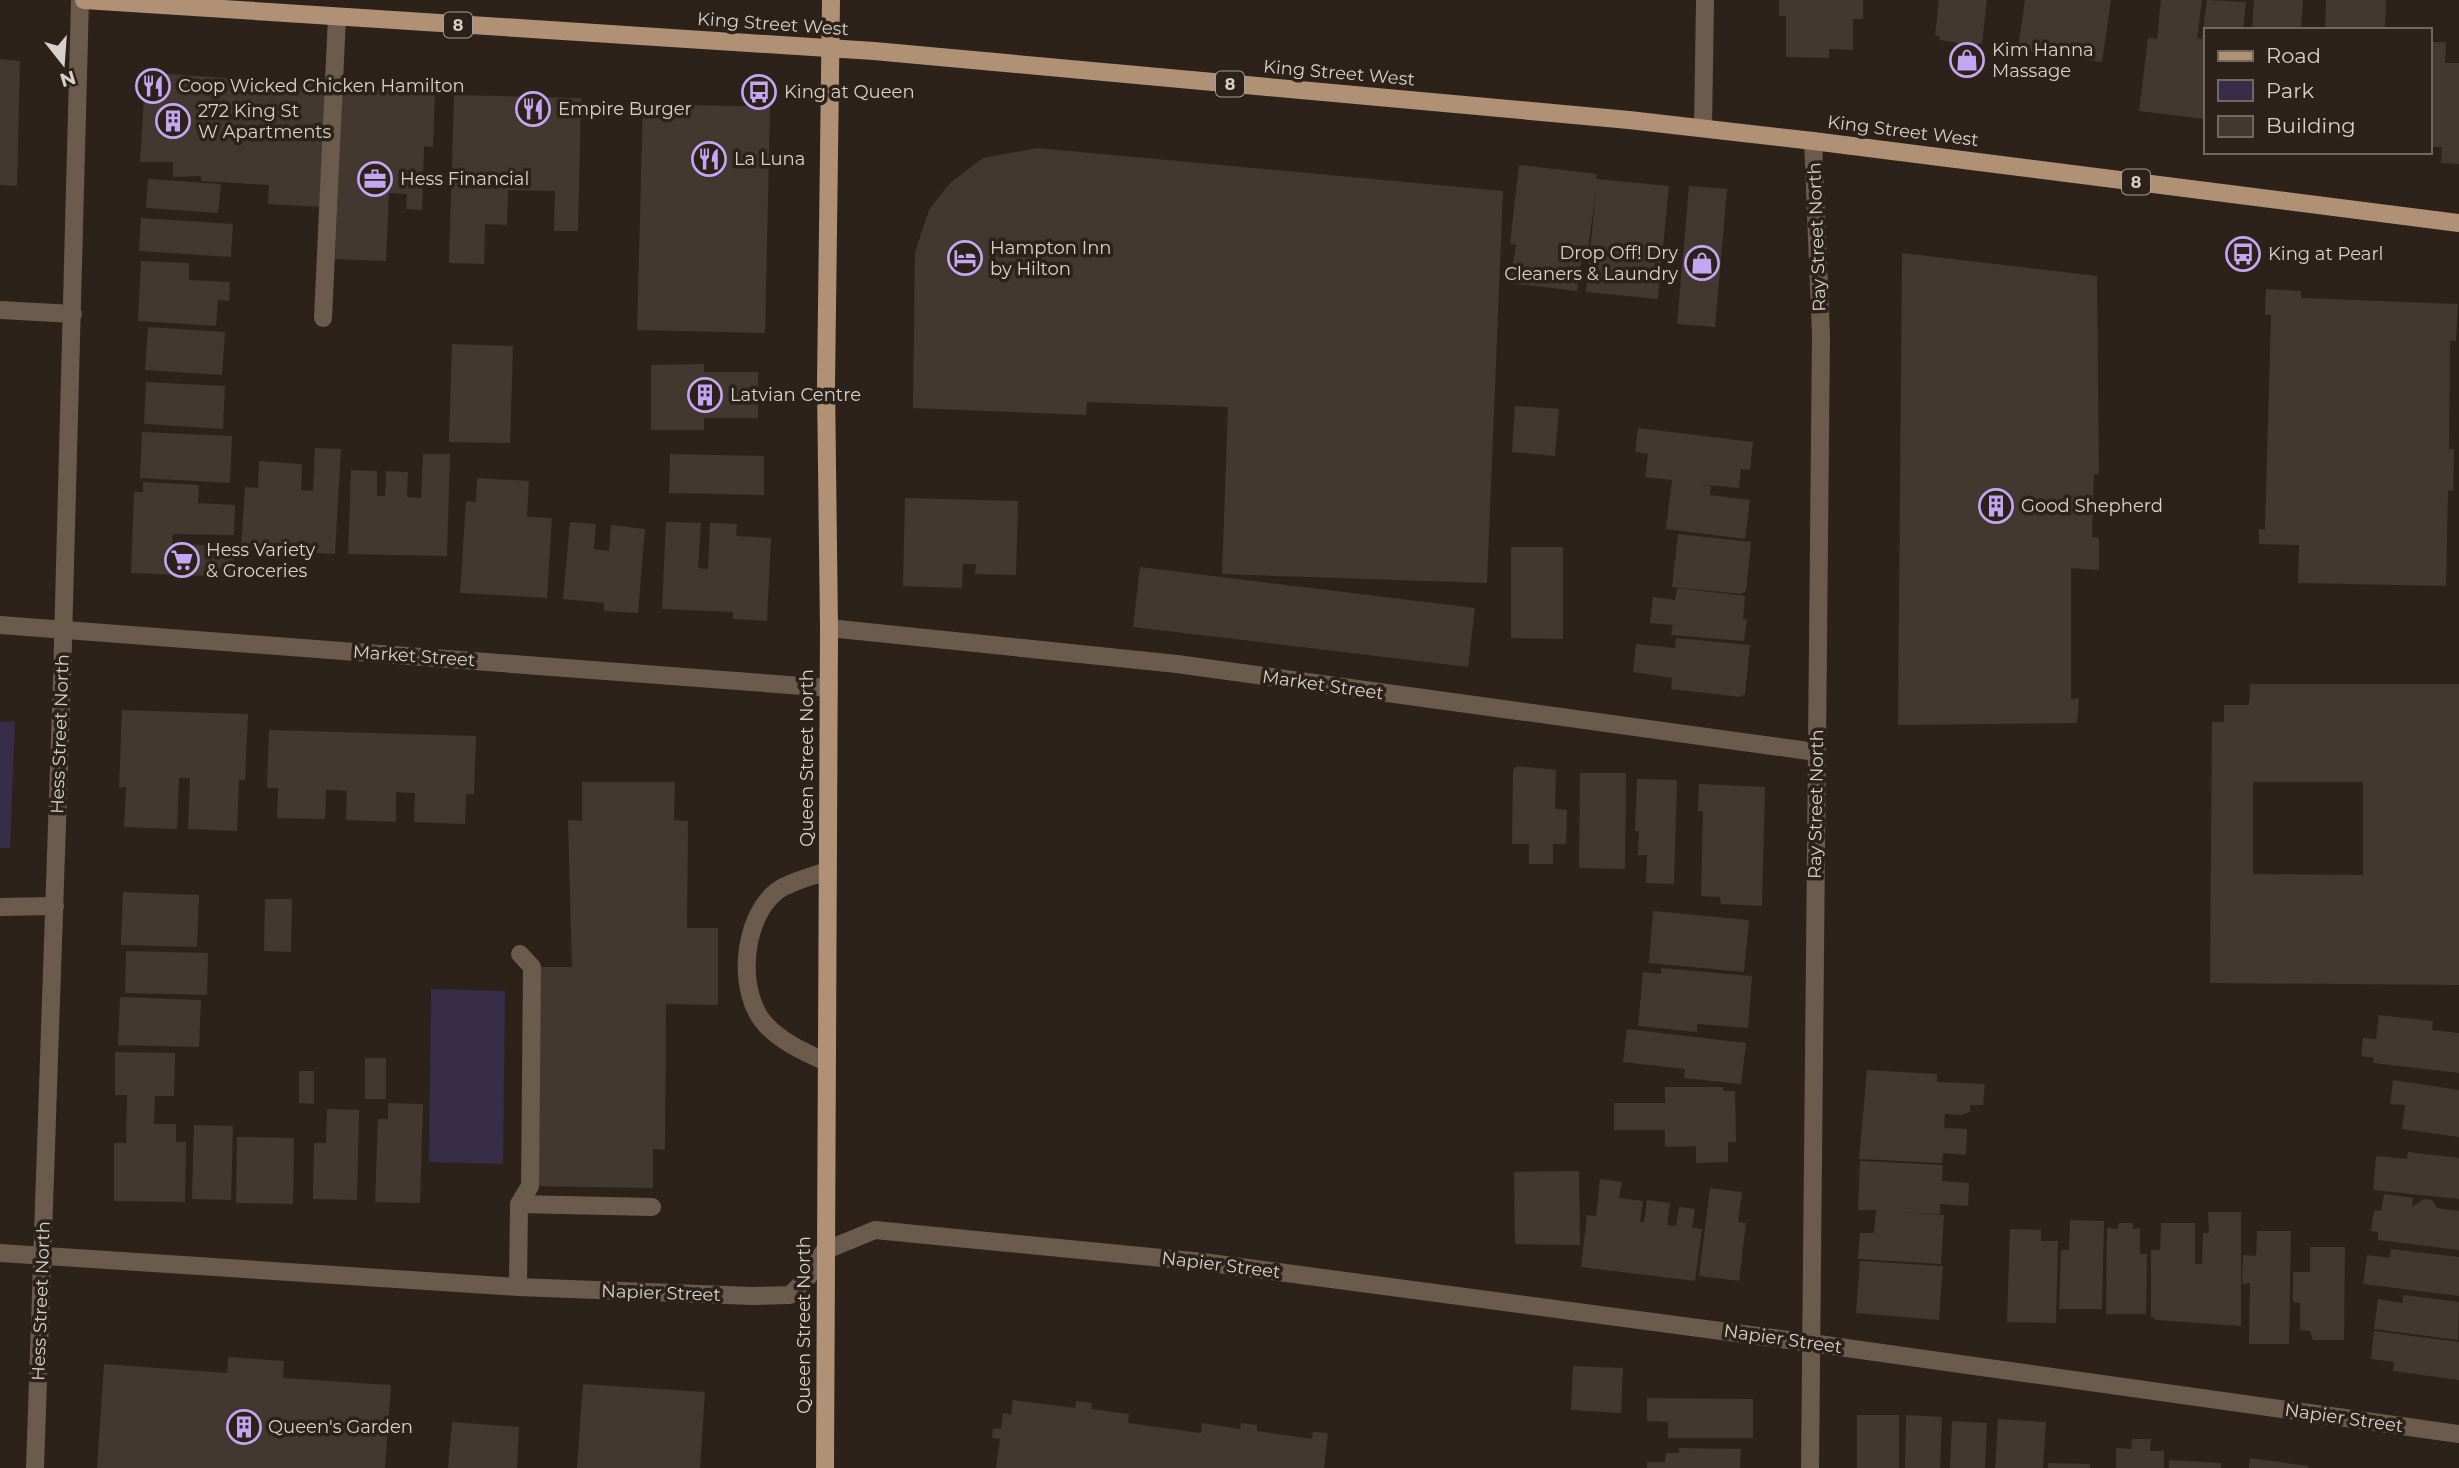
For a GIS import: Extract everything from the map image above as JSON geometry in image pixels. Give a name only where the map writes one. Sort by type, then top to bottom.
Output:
[{"type":"main road","name":"King Street West","points":[[82,0],[831,48],[1703,128],[2459,223]]},
{"type":"main road","name":"Queen Street North","points":[[825,1468],[829,628],[826,384],[831,0]]},
{"type":"street","name":"Hess Street North","points":[[35,1468],[44,1255],[82,0]]},
{"type":"street","points":[[1703,128],[1705,0]]},
{"type":"street","points":[[323,318],[337,17]]},
{"type":"street","name":"Ray Street North","points":[[1810,1468],[1821,335],[1813,141]]},
{"type":"street","points":[[0,310],[73,314]]},
{"type":"street","name":"Market Street","points":[[0,625],[828,688]]},
{"type":"street","name":"Market Street","points":[[829,628],[1177,664],[1816,752]]},
{"type":"street","points":[[826,1062],[792,1046],[764,1023],[752,999],[747,955],[752,925],[764,903],[792,883],[827,871]]},
{"type":"street","points":[[0,907],[55,906]]},
{"type":"street","points":[[518,1287],[519,1204],[530,1186],[532,967],[520,954]]},
{"type":"street","points":[[519,1204],[652,1207]]},
{"type":"street","name":"Napier Street","points":[[0,1252],[518,1287],[790,1295],[808,1277],[824,1251],[874,1230],[888,1231],[1203,1262],[1811,1343],[2459,1434]]},
{"type":"green space","points":[[15,721],[10,848],[0,848],[0,722]]},
{"type":"green space","points":[[431,989],[505,991],[503,1164],[429,1162]]},
{"type":"building","points":[[1779,0],[1863,0],[1863,19],[1853,19],[1853,50],[1829,49],[1829,58],[1786,57],[1786,16],[1779,16]]},
{"type":"building","points":[[1939,0],[1987,0],[1982,43],[1978,43],[1976,58],[1956,55],[1958,43],[1939,40],[1940,36],[1935,36]]},
{"type":"building","points":[[2025,0],[2111,0],[2102,62],[2018,49]]},
{"type":"building","points":[[2161,0],[2202,0],[2197,38],[2202,39],[2207,0],[2246,2],[2243,28],[2204,28],[2204,119],[2139,111],[2148,38],[2157,39]]},
{"type":"building","points":[[2254,0],[2303,0],[2301,28],[2252,28]]},
{"type":"building","points":[[2326,0],[2386,0],[2385,28],[2325,28]]},
{"type":"building","points":[[2431,42],[2446,42],[2445,63],[2459,63],[2459,164],[2441,163],[2442,147],[2431,147]]},
{"type":"building","points":[[0,59],[20,61],[17,186],[0,185]]},
{"type":"building","points":[[153,73],[328,85],[322,207],[268,204],[269,185],[201,181],[201,176],[173,177],[173,162],[140,162],[145,80]]},
{"type":"building","points":[[342,88],[435,91],[433,147],[424,146],[422,210],[406,209],[407,194],[389,193],[386,261],[335,259]]},
{"type":"building","points":[[454,95],[581,98],[578,231],[554,231],[555,191],[508,190],[507,225],[485,224],[484,264],[449,263]]},
{"type":"building","points":[[643,104],[770,107],[765,333],[637,330]]},
{"type":"building","points":[[1037,148],[1503,191],[1487,583],[1222,574],[1228,407],[1087,402],[1086,415],[913,408],[915,252],[929,210],[949,184],[983,158]]},
{"type":"building","points":[[1519,165],[1597,174],[1596,179],[1669,186],[1658,299],[1586,292],[1596,191],[1588,248],[1583,248],[1577,291],[1510,283],[1516,245],[1510,244]]},
{"type":"building","points":[[148,179],[221,184],[218,213],[146,208]]},
{"type":"building","points":[[1689,186],[1727,189],[1715,327],[1677,324]]},
{"type":"building","points":[[141,218],[233,224],[231,257],[139,251]]},
{"type":"building","name":"Good Shepherd","points":[[1902,253],[2097,276],[2099,474],[2094,474],[2092,537],[2099,538],[2099,570],[2071,568],[2071,699],[2079,698],[2077,723],[1898,725]]},
{"type":"building","points":[[141,261],[189,263],[189,280],[230,282],[229,301],[218,300],[216,326],[138,321]]},
{"type":"building","points":[[2266,289],[2301,291],[2301,298],[2458,304],[2456,341],[2450,340],[2449,449],[2454,449],[2453,491],[2448,490],[2446,586],[2298,583],[2299,545],[2259,544],[2259,529],[2265,530],[2271,315],[2265,315]]},
{"type":"building","points":[[148,327],[225,332],[222,375],[145,370]]},
{"type":"building","points":[[452,344],[513,346],[510,443],[449,442]]},
{"type":"building","name":"Latvian Centre","points":[[704,364],[704,372],[758,372],[758,418],[704,418],[704,430],[651,430],[651,365]]},
{"type":"building","points":[[146,382],[225,386],[223,429],[144,424]]},
{"type":"building","points":[[1515,406],[1559,409],[1555,456],[1512,452]]},
{"type":"building","points":[[1638,428],[1753,442],[1750,470],[1741,469],[1739,488],[1698,484],[1711,486],[1710,495],[1750,500],[1745,539],[1666,529],[1672,480],[1645,477],[1648,454],[1635,452]]},
{"type":"building","points":[[142,432],[232,436],[230,483],[140,478]]},
{"type":"building","points":[[315,448],[341,449],[335,554],[241,549],[245,487],[258,488],[259,461],[302,464],[301,490],[313,491]]},
{"type":"building","points":[[423,454],[450,454],[447,556],[348,554],[351,470],[377,471],[377,496],[385,496],[386,471],[408,472],[407,497],[421,498]]},
{"type":"building","points":[[670,454],[764,456],[764,495],[669,493]]},
{"type":"building","points":[[477,478],[529,481],[527,517],[552,518],[547,598],[460,593],[466,501],[476,502]]},
{"type":"building","points":[[143,482],[199,485],[198,503],[235,505],[234,535],[173,534],[172,544],[234,546],[233,577],[131,573],[134,492],[143,492]]},
{"type":"building","points":[[905,498],[1018,501],[1016,575],[975,574],[976,564],[963,564],[962,588],[903,586]]},
{"type":"building","points":[[570,522],[596,524],[594,549],[609,551],[611,525],[645,529],[638,613],[604,611],[604,603],[563,599]]},
{"type":"building","points":[[666,522],[701,523],[698,568],[708,569],[710,523],[737,524],[736,536],[771,538],[767,621],[733,619],[733,612],[662,609]]},
{"type":"building","points":[[1678,534],[1751,542],[1746,591],[1741,594],[1672,587]]},
{"type":"building","points":[[1511,547],[1563,547],[1563,639],[1511,638]]},
{"type":"building","points":[[1140,567],[1475,608],[1468,667],[1133,627]]},
{"type":"building","points":[[1677,588],[1745,596],[1743,619],[1747,620],[1744,641],[1671,635],[1673,625],[1650,623],[1653,597],[1675,600]]},
{"type":"building","points":[[1676,638],[1750,645],[1745,694],[1740,697],[1671,689],[1672,678],[1633,672],[1636,644],[1675,648]]},
{"type":"building","points":[[2250,684],[2459,684],[2459,985],[2210,983],[2212,722],[2224,722],[2224,705],[2249,705]],"holes":[[[2253,782],[2363,782],[2363,875],[2253,874]]]},
{"type":"building","points":[[122,710],[248,714],[245,780],[239,780],[237,831],[188,829],[190,778],[179,778],[177,829],[124,827],[126,787],[119,788]]},
{"type":"building","points":[[269,730],[476,736],[474,794],[466,794],[465,824],[414,822],[415,793],[396,792],[396,822],[346,820],[347,791],[335,790],[326,790],[325,819],[277,818],[278,788],[267,788]]},
{"type":"building","points":[[1517,766],[1556,770],[1555,809],[1567,810],[1566,844],[1553,844],[1553,864],[1529,864],[1529,844],[1512,844],[1513,770]]},
{"type":"building","points":[[1580,773],[1626,773],[1625,869],[1579,868]]},
{"type":"building","points":[[1637,779],[1677,780],[1674,884],[1646,883],[1647,855],[1638,855],[1639,831],[1635,831]]},
{"type":"building","points":[[582,782],[675,782],[674,820],[688,821],[687,928],[718,928],[718,1005],[666,1004],[665,1150],[653,1149],[653,1188],[530,1186],[532,967],[572,967],[568,820],[582,821]]},
{"type":"building","points":[[1699,784],[1765,787],[1762,906],[1721,904],[1720,897],[1701,896],[1703,812],[1698,811]]},
{"type":"building","points":[[123,892],[199,895],[197,947],[121,945]]},
{"type":"building","points":[[265,899],[292,899],[291,952],[264,951]]},
{"type":"building","points":[[1653,911],[1749,920],[1744,972],[1649,963]]},
{"type":"building","points":[[126,951],[208,953],[207,995],[125,993]]},
{"type":"building","points":[[1661,968],[1752,976],[1748,1028],[1697,1024],[1697,1032],[1638,1026],[1643,972],[1661,974]]},
{"type":"building","points":[[120,997],[201,1000],[199,1047],[118,1045]]},
{"type":"building","points":[[2379,1015],[2433,1021],[2432,1030],[2459,1033],[2459,1073],[2373,1063],[2374,1058],[2361,1056],[2363,1038],[2376,1039]]},
{"type":"building","points":[[1627,1029],[1746,1043],[1741,1084],[1684,1078],[1685,1069],[1623,1062]]},
{"type":"building","points":[[115,1052],[175,1053],[174,1096],[155,1096],[154,1124],[176,1124],[176,1142],[186,1142],[185,1202],[114,1201],[114,1143],[126,1143],[127,1095],[115,1095]]},
{"type":"building","points":[[365,1058],[386,1058],[386,1099],[365,1099]]},
{"type":"building","points":[[1867,1070],[1937,1074],[1937,1082],[1985,1084],[1983,1105],[1970,1105],[1970,1112],[1961,1115],[1945,1114],[1944,1128],[1967,1129],[1966,1155],[1943,1153],[1942,1163],[1859,1159]]},
{"type":"building","points":[[299,1071],[314,1071],[314,1104],[299,1103]]},
{"type":"building","points":[[2393,1080],[2459,1090],[2459,1137],[2402,1129],[2405,1105],[2390,1104]]},
{"type":"building","points":[[1665,1087],[1723,1087],[1723,1091],[1735,1091],[1736,1142],[1728,1142],[1728,1162],[1696,1163],[1696,1146],[1665,1147],[1665,1130],[1614,1130],[1614,1103],[1665,1103]]},
{"type":"building","points":[[388,1103],[423,1104],[420,1203],[375,1202],[378,1119],[388,1119]]},
{"type":"building","points":[[327,1109],[359,1110],[357,1200],[313,1199],[314,1143],[326,1143]]},
{"type":"building","points":[[194,1125],[233,1126],[231,1200],[192,1199]]},
{"type":"building","points":[[237,1137],[294,1138],[293,1204],[236,1203]]},
{"type":"building","points":[[2408,1152],[2459,1158],[2459,1199],[2373,1190],[2376,1156],[2407,1159]]},
{"type":"building","points":[[1860,1161],[1943,1165],[1942,1181],[1969,1183],[1968,1206],[1940,1204],[1940,1214],[1898,1212],[1944,1215],[1941,1264],[1858,1259],[1860,1233],[1874,1233],[1876,1210],[1858,1210]]},
{"type":"building","points":[[1579,1171],[1580,1245],[1515,1244],[1514,1172]]},
{"type":"building","points":[[1600,1179],[1622,1182],[1619,1198],[1643,1201],[1640,1222],[1644,1222],[1647,1200],[1670,1203],[1667,1225],[1676,1226],[1679,1207],[1695,1209],[1692,1228],[1702,1229],[1695,1281],[1581,1267],[1587,1215],[1596,1216]]},
{"type":"building","points":[[1710,1188],[1742,1192],[1738,1222],[1746,1223],[1739,1281],[1699,1276]]},
{"type":"building","points":[[2384,1194],[2413,1198],[2412,1207],[2424,1199],[2432,1200],[2437,1208],[2459,1211],[2459,1250],[2378,1240],[2378,1232],[2371,1231],[2374,1210],[2381,1211]]},
{"type":"building","points":[[2208,1212],[2241,1212],[2241,1326],[2156,1320],[2151,1316],[2151,1250],[2160,1250],[2161,1223],[2195,1223],[2195,1264],[2202,1264],[2203,1233],[2209,1233]]},
{"type":"building","points":[[2070,1220],[2104,1221],[2102,1309],[2059,1309],[2061,1250],[2069,1250]]},
{"type":"building","points":[[2119,1223],[2133,1223],[2133,1229],[2140,1228],[2140,1254],[2147,1254],[2146,1314],[2106,1314],[2107,1228],[2118,1229]]},
{"type":"building","points":[[2010,1229],[2041,1230],[2041,1241],[2058,1241],[2056,1323],[2007,1322]]},
{"type":"building","points":[[2257,1231],[2291,1231],[2289,1344],[2249,1344],[2250,1283],[2242,1284],[2243,1255],[2256,1256]]},
{"type":"building","points":[[2310,1247],[2345,1247],[2344,1340],[2313,1340],[2310,1331],[2300,1330],[2300,1303],[2293,1302],[2293,1272],[2310,1272]]},
{"type":"building","points":[[2391,1249],[2459,1257],[2459,1296],[2363,1284],[2367,1255],[2390,1258]]},
{"type":"building","points":[[1860,1261],[1943,1266],[1939,1320],[1856,1313]]},
{"type":"building","points":[[2403,1295],[2459,1302],[2458,1340],[2374,1329],[2378,1299],[2403,1303]]},
{"type":"building","points":[[2374,1331],[2459,1342],[2459,1380],[2393,1371],[2394,1362],[2371,1359]]},
{"type":"building","name":"Queen's Garden","points":[[228,1357],[284,1361],[283,1378],[391,1385],[385,1468],[97,1468],[104,1364],[227,1373]]},
{"type":"building","points":[[1573,1366],[1623,1368],[1621,1413],[1571,1410]]},
{"type":"building","points":[[583,1384],[705,1392],[700,1468],[577,1468]]},
{"type":"building","points":[[1647,1398],[1753,1399],[1753,1438],[1668,1438],[1668,1422],[1647,1421]]},
{"type":"building","points":[[1013,1400],[1075,1408],[1076,1401],[1092,1403],[1091,1409],[1129,1414],[1128,1423],[1201,1433],[1202,1423],[1240,1429],[1241,1423],[1257,1425],[1257,1431],[1312,1439],[1313,1432],[1328,1433],[1324,1468],[996,1468],[1000,1439],[992,1438],[993,1428],[1001,1429],[1003,1413],[1011,1415]]},
{"type":"building","points":[[1857,1415],[1899,1415],[1899,1468],[1857,1468]]},
{"type":"building","points":[[1906,1415],[1942,1417],[1940,1468],[1905,1468]]},
{"type":"building","points":[[1998,1419],[2046,1422],[2043,1468],[1995,1468]]},
{"type":"building","points":[[1952,1421],[1987,1423],[1985,1468],[1950,1468]]},
{"type":"building","points":[[452,1422],[519,1427],[517,1468],[448,1468]]},
{"type":"building","points":[[2132,1439],[2151,1439],[2150,1451],[2164,1451],[2164,1468],[2116,1468],[2116,1448],[2131,1449]]},
{"type":"building","points":[[1679,1448],[1741,1449],[1740,1468],[1647,1468],[1647,1462],[1665,1462],[1666,1453],[1679,1453]]},
{"type":"building","points":[[2250,1458],[2308,1466],[2308,1468],[2249,1468]]},
{"type":"building","points":[[2169,1460],[2221,1463],[2221,1468],[2169,1468]]},
{"type":"building","points":[[2048,1463],[2090,1464],[2090,1468],[2048,1468]]},
{"type":"place","name":"Kim Hanna Massage","points":[[1967,60]]},
{"type":"place","name":"Coop Wicked Chicken Hamilton","points":[[153,86]]},
{"type":"place","name":"King at Queen","points":[[759,92]]},
{"type":"place","name":"Empire Burger","points":[[533,109]]},
{"type":"place","name":"272 King St W Apartments","points":[[173,121]]},
{"type":"place","name":"La Luna","points":[[709,159]]},
{"type":"place","name":"Hess Financial","points":[[375,179]]},
{"type":"place","name":"King at Pearl","points":[[2243,254]]},
{"type":"place","name":"Hampton Inn by Hilton","points":[[965,258]]},
{"type":"place","name":"Drop Off! Dry Cleaners & Laundry","points":[[1702,263]]},
{"type":"place","name":"Latvian Centre","points":[[705,395]]},
{"type":"place","name":"Good Shepherd","points":[[1996,506]]},
{"type":"place","name":"Hess Variety & Groceries","points":[[182,560]]},
{"type":"place","name":"Queen's Garden","points":[[244,1427]]}]
